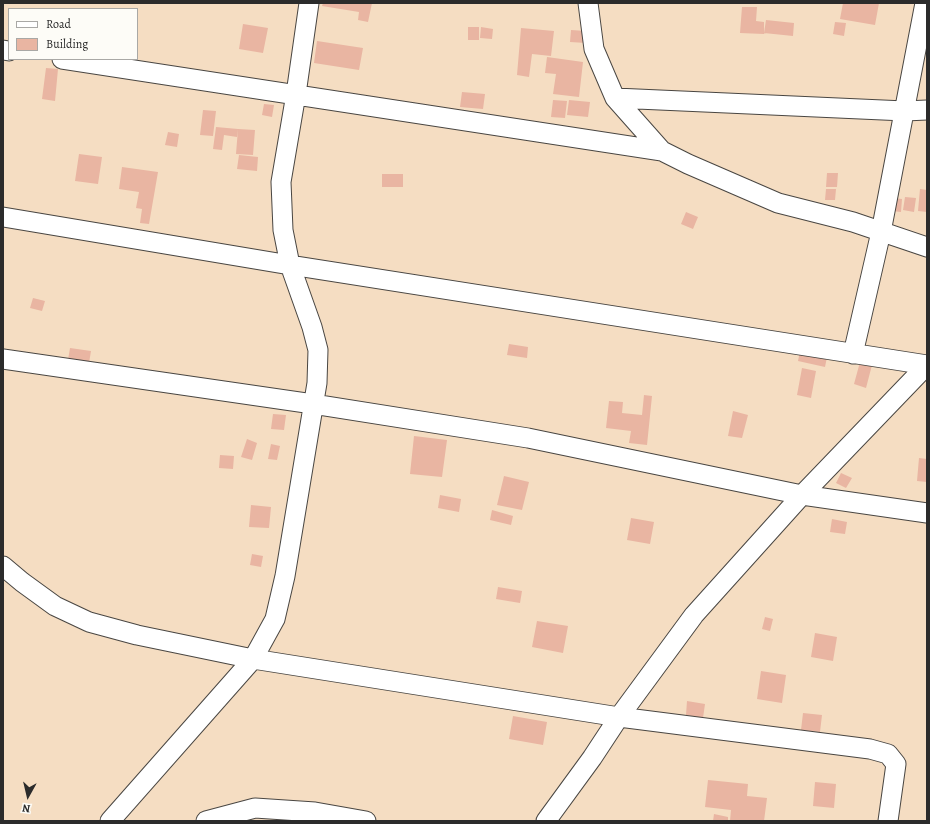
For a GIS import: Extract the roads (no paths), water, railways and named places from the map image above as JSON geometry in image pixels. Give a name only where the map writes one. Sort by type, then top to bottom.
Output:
[{"type":"street","points":[[110,821],[253,659],[275,619],[277,612],[285,576],[313,404],[318,350],[312,327],[290,265],[283,230],[281,182],[296,94],[309,3]]},
{"type":"street","points":[[588,3],[594,49],[616,98],[662,151]]},
{"type":"street","points":[[853,354],[881,232],[925,3]]},
{"type":"street","points":[[69,60],[662,151],[688,164],[778,203],[853,222],[927,247]]},
{"type":"street","points":[[616,98],[905,111],[927,110]]},
{"type":"street","points":[[3,217],[290,265],[927,365]]},
{"type":"street","points":[[3,359],[313,404],[528,438],[802,495],[927,513]]},
{"type":"street","points":[[546,821],[592,758],[619,716],[694,615],[802,495],[927,365]]},
{"type":"street","points":[[3,566],[55,606],[89,622],[137,635],[253,659],[619,716],[870,749],[888,754],[896,764],[888,821]]},
{"type":"street","points":[[206,821],[255,808],[315,812],[366,821]]}]
